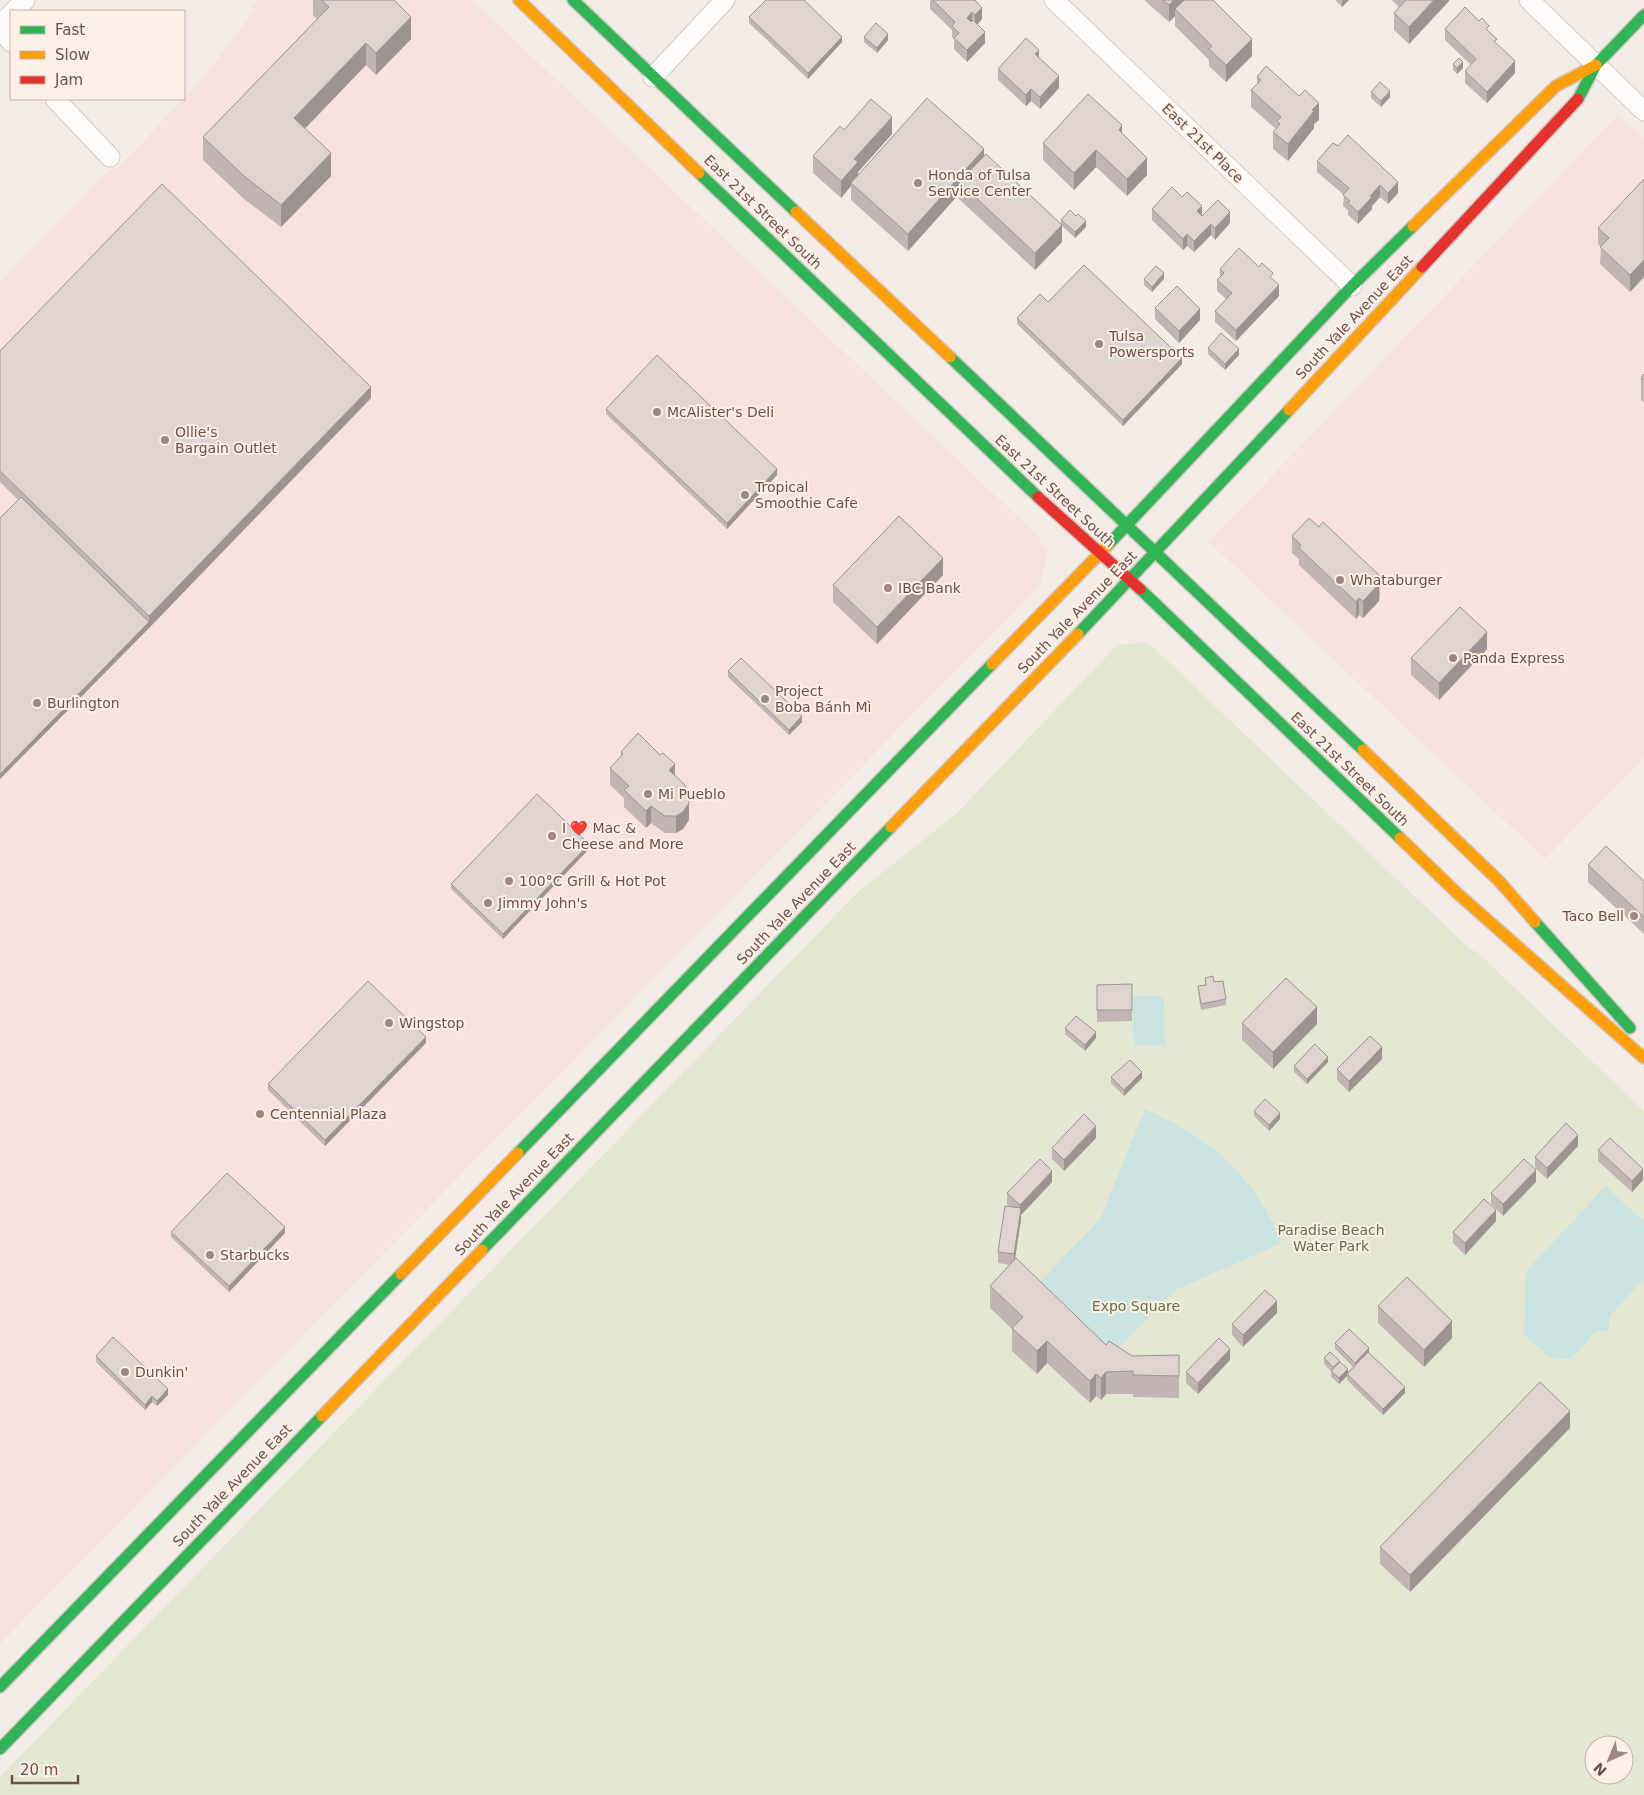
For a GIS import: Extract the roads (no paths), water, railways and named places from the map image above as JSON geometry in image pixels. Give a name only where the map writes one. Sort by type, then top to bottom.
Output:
[{"type":"main road","name":"East 21st Street South","points":[[519,0],[644,113],[1069,527],[1129,579],[1457,893],[1644,1058]]},
{"type":"main road","name":"East 21st Street South","points":[[573,0],[651,85],[1156,551],[1499,881],[1644,1043]]},
{"type":"main road","name":"South Yale Avenue East","points":[[1,1745],[362,1366],[1156,551],[1575,104],[1596,65],[1644,15]]},
{"type":"main road","name":"South Yale Avenue East","points":[[0,1686],[1100,554],[1352,286],[1556,86],[1596,65]]},
{"type":"main road","points":[[545,1124],[557,1136]]},
{"type":"main road","points":[[336,1340],[348,1352]]},
{"type":"main road","points":[[177,1504],[189,1515]]},
{"type":"street","points":[[15,10],[25,0]]},
{"type":"street","points":[[651,85],[725,0]]},
{"type":"street","name":"East 21st Place","points":[[1054,0],[1352,286]]},
{"type":"street","points":[[1529,0],[1644,111]]},
{"type":"street","points":[[10,15],[0,27],[10,41]]},
{"type":"street","points":[[56,100],[110,157]]},
{"type":"water","points":[[1133,996],[1164,996],[1165,1045],[1134,1046]]},
{"type":"water","points":[[1145,1109],[1191,1133],[1228,1161],[1258,1197],[1282,1243],[1174,1291],[1106,1361],[1033,1289],[1100,1219]]},
{"type":"water","points":[[1606,1186],[1644,1222],[1644,1279],[1609,1317],[1609,1331],[1597,1331],[1571,1359],[1550,1358],[1524,1334],[1526,1271]]},
{"type":"place","name":"Honda of Tulsa Service Center","points":[[918,183]]},
{"type":"place","name":"Tulsa Powersports","points":[[1099,344]]},
{"type":"place","name":"McAlister's Deli","points":[[657,412]]},
{"type":"place","name":"Ollie's Bargain Outlet","points":[[165,440]]},
{"type":"place","name":"Tropical Smoothie Cafe","points":[[745,495]]},
{"type":"place","name":"Whataburger","points":[[1340,580]]},
{"type":"place","name":"IBC Bank","points":[[888,588]]},
{"type":"place","name":"Panda Express","points":[[1453,658]]},
{"type":"place","name":"Project Boba Bánh Mì","points":[[765,699]]},
{"type":"place","name":"Burlington","points":[[37,703]]},
{"type":"place","name":"Mi Pueblo","points":[[648,794]]},
{"type":"place","name":"I ❤️ Mac & Cheese and More","points":[[552,836]]},
{"type":"place","name":"100°C Grill & Hot Pot","points":[[509,881]]},
{"type":"place","name":"Jimmy John's","points":[[488,903]]},
{"type":"place","name":"Taco Bell","points":[[1634,916]]},
{"type":"place","name":"Wingstop","points":[[389,1023]]},
{"type":"place","name":"Centennial Plaza","points":[[260,1114]]},
{"type":"place","name":"Starbucks","points":[[210,1255]]},
{"type":"place","name":"Dunkin'","points":[[125,1372]]},
{"type":"park label","name":"Paradise Beach Water Park","points":[[1331,1238]]},
{"type":"park label","name":"Expo Square","points":[[1136,1306]]}]
